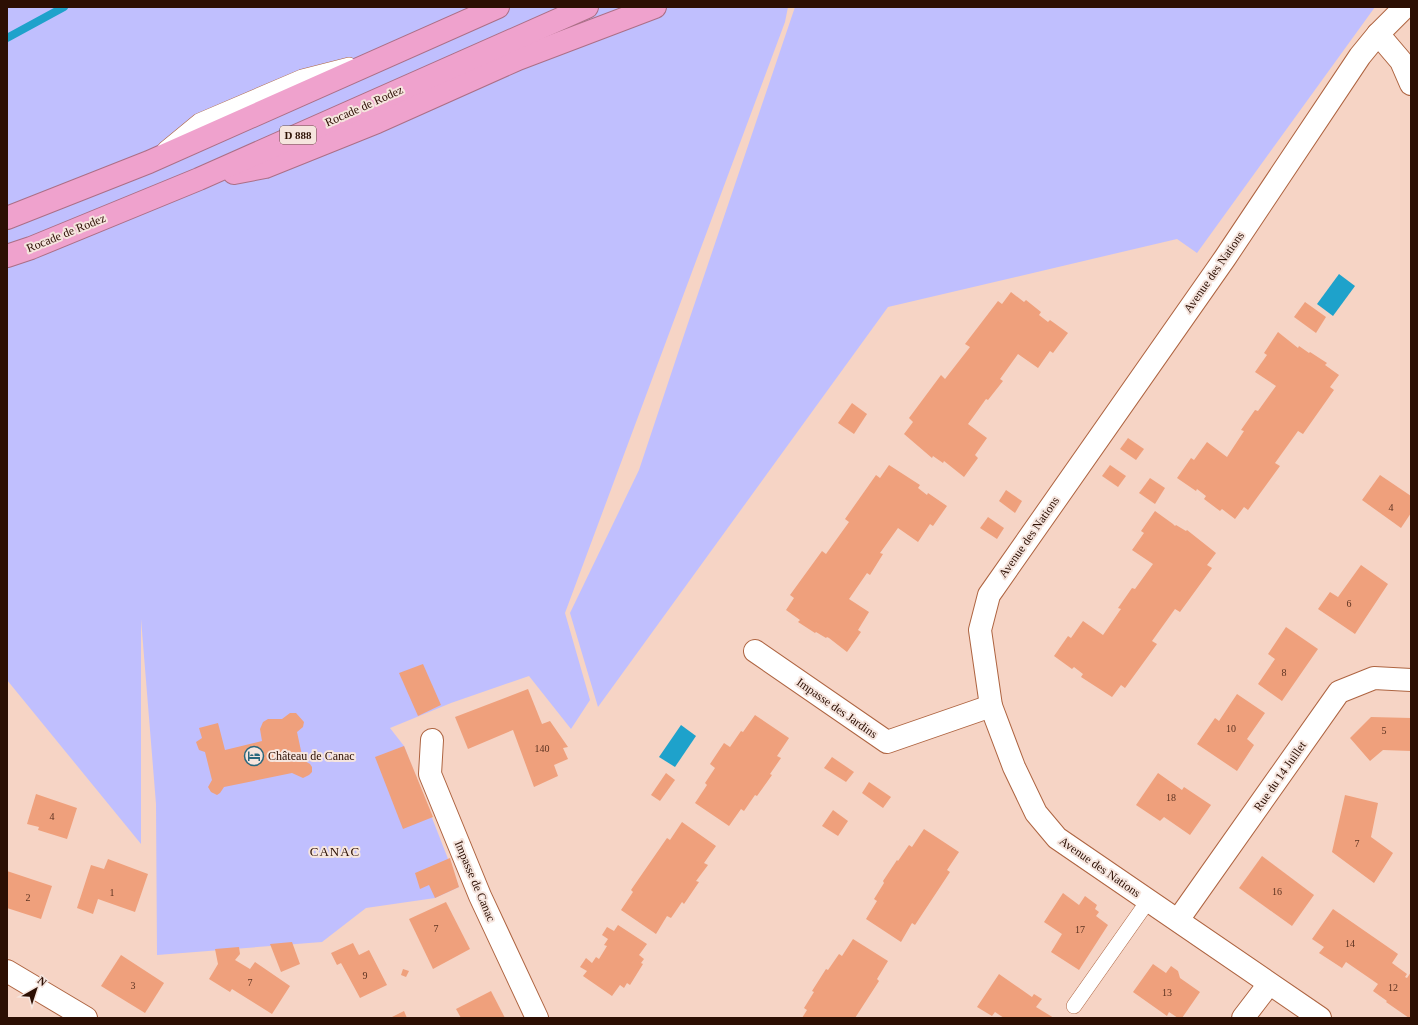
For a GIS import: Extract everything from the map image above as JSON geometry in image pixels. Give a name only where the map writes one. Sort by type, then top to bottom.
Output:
[{"type":"highway","points":[[7,218],[149,162],[498,7]]},
{"type":"highway","name":"Rocade de Rodez","points":[[7,256],[31,248],[199,179],[586,7]]},
{"type":"highway","points":[[199,179],[265,168],[377,122],[518,59],[655,7]]},
{"type":"street","name":"Avenue des Nations","points":[[1320,1018],[1057,838],[1036,813],[1014,767],[992,706],[980,630],[989,595],[1225,258],[1360,56],[1378,34],[1405,7]]},
{"type":"street","points":[[1378,34],[1400,61],[1411,84]]},
{"type":"street","name":"Impasse des Jardins","points":[[755,651],[887,742],[992,706]]},
{"type":"street","name":"Rue du 14 Juillet","points":[[1178,920],[1339,692],[1374,678],[1411,680]]},
{"type":"street","name":"Impasse de Canac","points":[[432,740],[430,774],[480,896],[537,1018]]},
{"type":"street","points":[[7,971],[86,1018]]},
{"type":"street","points":[[1244,1018],[1269,984]]},
{"type":"lane","points":[[1074,1006],[1148,901]]},
{"type":"shaded area","points":[[7,7],[788,7],[785,22],[565,613],[590,700],[571,729],[529,676],[451,703],[390,728],[404,746],[459,887],[435,898],[366,908],[322,942],[157,955],[156,804],[141,619],[141,844],[7,680]]},
{"type":"shaded area","points":[[795,7],[1375,7],[1197,253],[1177,239],[888,307],[598,707],[570,613],[639,470]]},
{"type":"shaded area","points":[[1339,274],[1355,286],[1333,316],[1317,304]]},
{"type":"shaded area","points":[[681,725],[696,736],[675,767],[659,757]]},
{"type":"building","points":[[1011,292],[1024,302],[1026,300],[1041,312],[1039,315],[1048,322],[1050,320],[1068,333],[1053,353],[1050,351],[1038,368],[1018,354],[1000,379],[1003,381],[988,400],[986,399],[968,424],[987,438],[975,455],[978,458],[964,477],[944,461],[943,463],[933,456],[932,458],[904,434],[913,422],[909,418],[941,375],[945,379],[970,347],[965,344],[998,301],[1002,304]]},
{"type":"building","points":[[1305,302],[1326,317],[1316,333],[1294,317]]},
{"type":"building","points":[[1278,332],[1298,348],[1299,346],[1327,363],[1325,365],[1339,375],[1330,387],[1334,390],[1303,434],[1298,431],[1275,463],[1280,466],[1248,510],[1244,507],[1235,519],[1222,509],[1220,511],[1204,499],[1206,496],[1197,489],[1196,491],[1177,478],[1191,458],[1194,460],[1207,442],[1227,457],[1244,431],[1241,430],[1255,410],[1258,411],[1276,386],[1255,372],[1267,355],[1264,353]]},
{"type":"building","points":[[852,403],[867,414],[854,434],[838,423]]},
{"type":"building","points":[[1128,438],[1144,449],[1136,460],[1120,449]]},
{"type":"building","points":[[889,465],[920,485],[918,488],[927,495],[928,493],[947,506],[933,526],[930,524],[918,542],[898,528],[880,553],[883,554],[870,575],[867,573],[849,599],[869,612],[858,630],[861,632],[847,652],[829,638],[826,638],[816,632],[815,633],[798,622],[800,620],[786,610],[794,598],[790,595],[822,551],[826,554],[849,522],[845,519],[876,475],[880,478]]},
{"type":"building","points":[[1110,465],[1126,476],[1118,487],[1102,476]]},
{"type":"building","points":[[1380,475],[1411,496],[1411,513],[1401,528],[1362,500]]},
{"type":"building","points":[[1150,478],[1165,488],[1155,504],[1139,493]]},
{"type":"building","points":[[1006,490],[1022,501],[1015,513],[999,501]]},
{"type":"building","points":[[1155,511],[1175,526],[1176,525],[1186,531],[1187,530],[1216,553],[1207,565],[1212,568],[1180,612],[1175,609],[1152,641],[1157,644],[1125,688],[1121,685],[1112,697],[1081,677],[1083,674],[1074,667],[1072,669],[1054,656],[1068,636],[1071,638],[1083,621],[1103,635],[1121,609],[1118,608],[1132,588],[1135,589],[1153,564],[1132,550],[1144,533],[1141,531]]},
{"type":"building","points":[[988,517],[1004,528],[997,539],[980,528]]},
{"type":"building","points":[[1361,565],[1388,584],[1355,634],[1318,609],[1330,592],[1338,597]]},
{"type":"building","points":[[1286,627],[1318,649],[1282,701],[1258,684],[1275,659],[1268,654]]},
{"type":"building","points":[[423,664],[441,705],[418,716],[399,673]]},
{"type":"building","points":[[528,689],[542,724],[550,721],[568,747],[563,748],[568,759],[554,765],[558,776],[534,787],[513,730],[468,749],[455,717]]},
{"type":"building","points":[[1237,694],[1265,713],[1247,739],[1254,745],[1237,771],[1197,744],[1215,718],[1219,721]]},
{"type":"building","name":"Château de Canac","points":[[290,713],[296,713],[304,722],[303,727],[297,732],[303,760],[312,767],[312,772],[309,775],[303,778],[292,773],[224,787],[217,795],[211,792],[208,787],[212,780],[205,752],[199,750],[196,742],[202,738],[199,728],[218,723],[225,750],[262,741],[260,729],[263,722],[268,719],[282,719]]},
{"type":"building","points":[[755,715],[789,738],[777,756],[781,758],[770,774],[772,775],[757,796],[755,795],[744,811],[741,809],[729,826],[695,803],[707,785],[705,783],[715,768],[710,764],[724,743],[730,747]]},
{"type":"building","points":[[1371,717],[1411,718],[1411,751],[1383,750],[1370,761],[1350,738]]},
{"type":"building","points":[[404,746],[433,817],[403,829],[375,757]]},
{"type":"building","points":[[832,757],[854,772],[846,782],[824,768]]},
{"type":"building","points":[[666,773],[675,780],[660,801],[651,795]]},
{"type":"building","points":[[1158,773],[1182,790],[1184,787],[1211,805],[1190,835],[1164,817],[1160,821],[1136,805]]},
{"type":"building","points":[[869,782],[891,797],[883,808],[862,793]]},
{"type":"building","points":[[36,794],[77,808],[67,839],[38,830],[39,827],[27,824]]},
{"type":"building","points":[[1345,795],[1378,803],[1371,837],[1393,853],[1374,883],[1332,852]]},
{"type":"building","points":[[833,810],[848,821],[838,836],[822,826]]},
{"type":"building","points":[[682,822],[716,846],[704,863],[708,865],[696,881],[699,882],[684,904],[682,902],[671,918],[667,916],[656,934],[621,910],[633,892],[631,890],[667,838],[670,840]]},
{"type":"building","points":[[924,829],[959,852],[947,870],[950,872],[915,925],[912,923],[901,942],[866,919],[877,901],[874,899],[884,883],[883,881],[897,860],[898,861],[909,845],[912,847]]},
{"type":"building","points":[[1262,856],[1314,895],[1292,926],[1239,888]]},
{"type":"building","points":[[450,858],[459,887],[435,898],[429,885],[420,889],[415,873]]},
{"type":"building","points":[[108,859],[148,874],[135,912],[98,899],[93,914],[77,908],[91,865],[104,869]]},
{"type":"building","points":[[7,871],[52,886],[41,919],[7,908]]},
{"type":"building","points":[[1063,893],[1079,905],[1085,896],[1097,905],[1095,909],[1099,912],[1096,916],[1108,925],[1079,970],[1051,952],[1062,934],[1044,922]]},
{"type":"building","points":[[446,902],[470,949],[433,969],[409,919]]},
{"type":"building","points":[[1333,909],[1398,954],[1392,963],[1407,974],[1405,977],[1407,978],[1411,972],[1411,1018],[1386,1002],[1387,1001],[1373,991],[1378,984],[1346,962],[1342,968],[1319,953],[1324,947],[1312,939]]},
{"type":"building","points":[[618,925],[647,944],[639,955],[644,959],[641,963],[643,964],[630,985],[627,983],[624,988],[620,985],[612,996],[583,976],[587,971],[580,967],[586,958],[592,963],[596,957],[599,959],[607,946],[604,945],[608,939],[602,935],[607,927],[614,931]]},
{"type":"building","points":[[853,939],[888,961],[877,979],[879,981],[855,1018],[802,1018],[807,1010],[804,1008],[814,992],[812,991],[826,969],[828,970],[839,954],[842,956]]},
{"type":"building","points":[[292,942],[300,964],[281,972],[270,944]]},
{"type":"building","points":[[353,943],[359,955],[369,950],[387,985],[360,998],[341,963],[337,965],[331,953]]},
{"type":"building","points":[[239,947],[240,954],[235,960],[250,969],[255,962],[290,986],[272,1014],[232,989],[230,992],[209,979],[218,964],[215,949]]},
{"type":"building","points":[[121,955],[164,983],[145,1013],[101,986]]},
{"type":"building","points":[[1153,964],[1166,973],[1171,966],[1178,971],[1180,978],[1200,992],[1182,1018],[1178,1018],[1169,1012],[1167,1016],[1133,992]]},
{"type":"building","points":[[403,969],[409,971],[406,977],[401,975]]},
{"type":"building","points":[[999,974],[1032,997],[1034,994],[1042,999],[1036,1007],[1054,1018],[1004,1018],[995,1012],[992,1016],[977,1007]]},
{"type":"building","points":[[491,991],[505,1018],[461,1018],[456,1009]]},
{"type":"building","points":[[404,1011],[407,1018],[390,1018]]},
{"type":"waterway","points":[[7,38],[64,7]]},
{"type":"place","name":"Château de Canac","points":[[254,756]]},
{"type":"district","name":"CANAC","points":[[335,851]]}]
